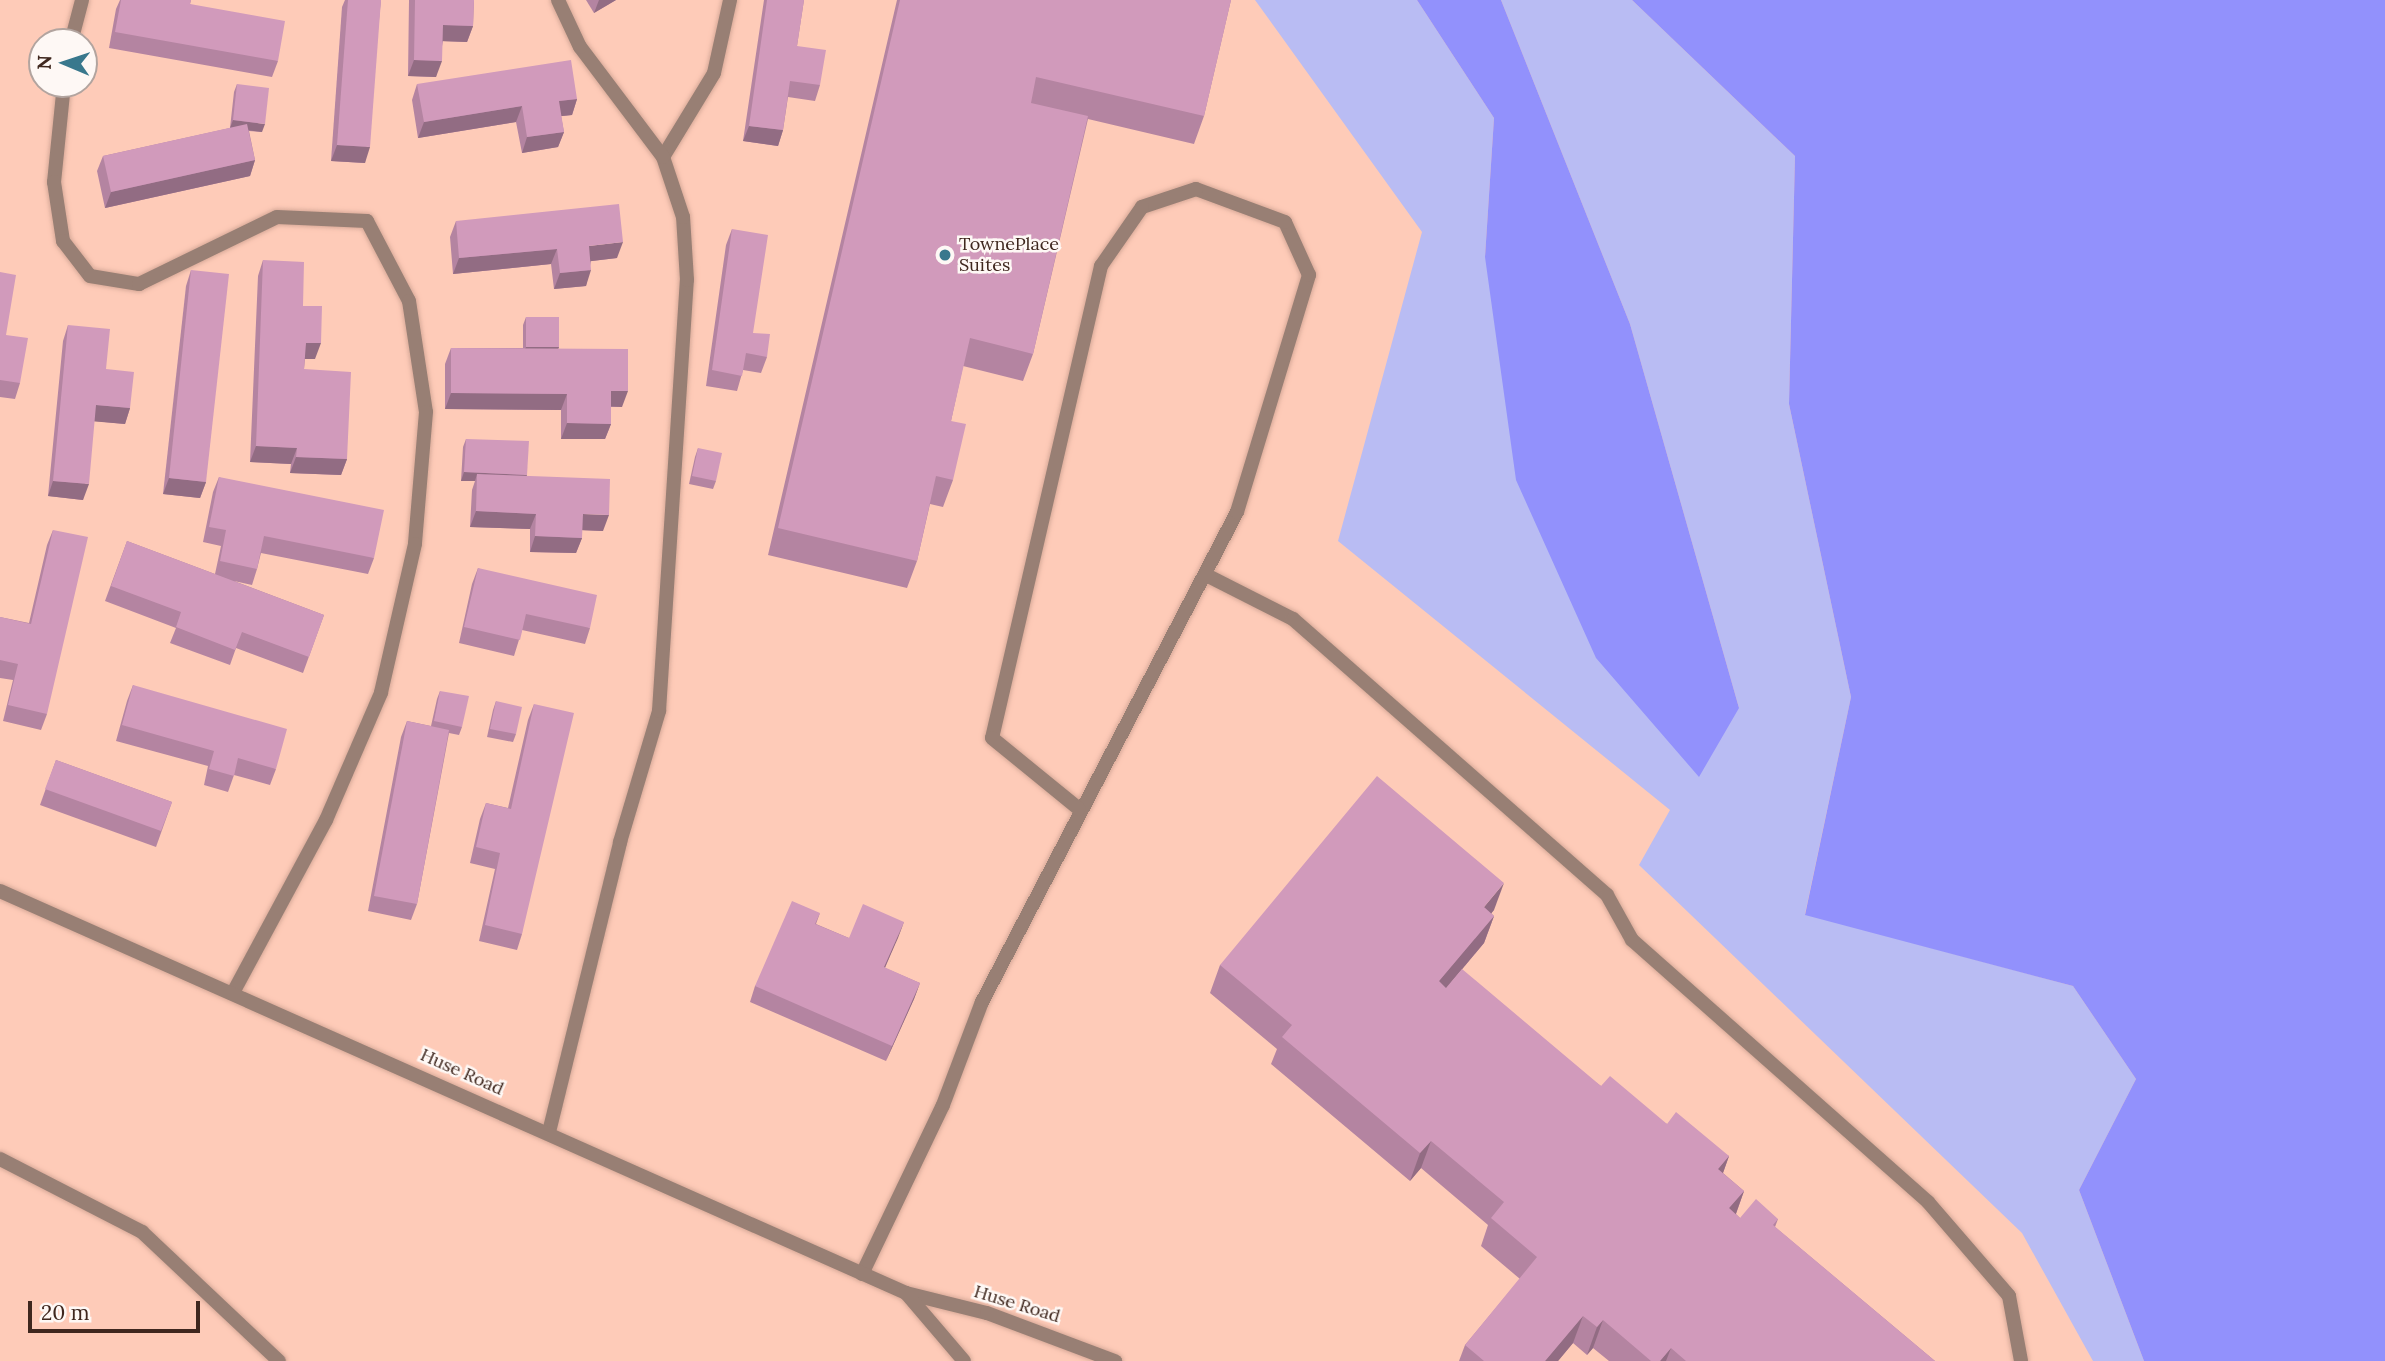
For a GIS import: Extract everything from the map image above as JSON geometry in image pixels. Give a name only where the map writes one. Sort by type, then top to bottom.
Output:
[{"type":"street","points":[[75,28],[82,0]]},
{"type":"street","points":[[550,1132],[620,842],[659,711],[687,280],[684,217],[663,158],[580,47],[558,0]]},
{"type":"street","points":[[663,158],[714,73],[730,0]]},
{"type":"street","points":[[63,98],[54,183],[63,241],[90,276],[139,284],[277,217],[367,222],[408,301],[426,412],[415,544],[382,693],[326,820],[233,993]]},
{"type":"street","points":[[862,1274],[943,1105],[982,1002],[1079,809],[1206,575],[1237,512],[1309,275],[1285,222],[1196,189],[1142,207],[1101,266],[992,738],[1079,809]]},
{"type":"street","points":[[1206,575],[1303,628],[1607,895],[1632,940],[1928,1202],[2009,1296],[2021,1361]]},
{"type":"street","name":"Huse Road","points":[[0,891],[550,1132],[906,1293],[987,1313],[1115,1361]]},
{"type":"street","points":[[0,1158],[142,1232],[279,1361]]},
{"type":"street","name":"Huse Road","points":[[906,1293],[964,1361]]},
{"type":"shaded area","points":[[1255,0],[1417,0],[1494,118],[1485,257],[1739,708],[1630,324],[1501,0],[1632,0],[1795,156],[1789,404],[1851,697],[1805,914],[2073,986],[2136,1079],[2079,1190],[2144,1361],[2093,1361],[2022,1233],[1639,865],[1670,810],[1338,541],[1422,232]]},
{"type":"shaded area","points":[[1417,0],[1501,0],[1630,324],[1739,708],[1699,777],[1596,658],[1516,480],[1485,257],[1494,118]]},
{"type":"shaded area","points":[[1632,0],[2385,0],[2385,1361],[2144,1361],[2079,1190],[2136,1079],[2073,986],[1805,915],[1851,697],[1789,404],[1795,156]]},
{"type":"building","points":[[121,0],[191,0],[190,4],[285,21],[278,61],[115,32]]},
{"type":"building","points":[[348,0],[381,0],[370,147],[337,145]]},
{"type":"building","points":[[415,0],[474,0],[473,26],[443,25],[442,61],[414,60]]},
{"type":"building","points":[[767,0],[804,0],[797,46],[826,50],[820,85],[790,81],[783,130],[749,126]]},
{"type":"building","name":"TownePlace Suites","points":[[900,0],[1231,0],[1204,116],[1036,77],[1031,103],[1088,116],[1033,354],[970,338],[951,421],[966,424],[953,480],[936,476],[917,561],[778,528]]},
{"type":"building","points":[[571,60],[577,99],[559,101],[564,132],[527,137],[522,106],[424,122],[417,84]]},
{"type":"building","points":[[237,84],[269,88],[265,124],[233,120]]},
{"type":"building","points":[[247,124],[255,160],[111,192],[103,156]]},
{"type":"building","points":[[619,204],[623,242],[589,246],[591,270],[560,273],[557,249],[459,258],[456,221]]},
{"type":"building","points":[[732,229],[768,235],[753,333],[770,334],[767,357],[746,353],[742,376],[712,370]]},
{"type":"building","points":[[263,260],[304,262],[303,306],[322,306],[321,343],[306,343],[304,369],[351,372],[347,459],[296,457],[297,448],[256,446]]},
{"type":"building","points":[[191,270],[229,274],[206,482],[169,478]]},
{"type":"building","points":[[0,272],[16,275],[6,335],[28,338],[20,383],[0,380]]},
{"type":"building","points":[[526,317],[559,317],[559,347],[526,347]]},
{"type":"building","points":[[68,325],[110,329],[106,369],[134,372],[130,408],[96,405],[89,484],[53,481]]},
{"type":"building","points":[[451,348],[628,349],[628,391],[611,391],[611,424],[567,423],[567,394],[451,393]]},
{"type":"building","points":[[466,439],[529,441],[527,475],[464,472]]},
{"type":"building","points":[[698,448],[722,453],[716,481],[692,476]]},
{"type":"building","points":[[477,474],[610,479],[609,515],[583,514],[582,538],[535,536],[536,514],[476,511]]},
{"type":"building","points":[[219,477],[384,510],[374,558],[264,536],[257,569],[220,561],[226,530],[209,527]]},
{"type":"building","points":[[53,530],[88,537],[47,714],[8,705],[18,664],[0,660],[0,617],[31,624]]},
{"type":"building","points":[[127,541],[324,615],[309,657],[242,632],[235,650],[176,627],[181,612],[111,586]]},
{"type":"building","points":[[478,568],[597,595],[590,628],[526,614],[520,640],[464,627]]},
{"type":"building","points":[[133,685],[287,729],[276,769],[238,758],[234,776],[209,769],[214,751],[122,725]]},
{"type":"building","points":[[440,691],[469,696],[462,727],[434,721]]},
{"type":"building","points":[[496,701],[522,707],[516,734],[490,729]]},
{"type":"building","points":[[534,704],[574,713],[522,934],[485,925],[500,853],[476,847],[486,803],[511,809]]},
{"type":"building","points":[[407,721],[449,730],[417,904],[374,896]]},
{"type":"building","points":[[56,760],[172,802],[161,831],[45,789]]},
{"type":"building","points":[[1377,776],[1504,883],[1484,907],[1494,916],[1439,981],[1446,988],[1462,969],[1601,1086],[1610,1076],[1667,1124],[1676,1112],[1729,1156],[1718,1169],[1744,1191],[1729,1208],[1740,1218],[1756,1199],[1778,1219],[1773,1225],[1935,1361],[1686,1361],[1671,1348],[1660,1361],[1651,1361],[1603,1320],[1597,1327],[1583,1316],[1545,1361],[1484,1361],[1465,1345],[1537,1257],[1491,1218],[1504,1202],[1431,1141],[1420,1153],[1282,1037],[1292,1025],[1220,965]]},
{"type":"building","points":[[792,901],[820,913],[815,924],[849,938],[863,904],[904,922],[884,967],[920,983],[892,1046],[755,986]]},
{"type":"place","name":"TownePlace Suites","points":[[945,255]]}]
